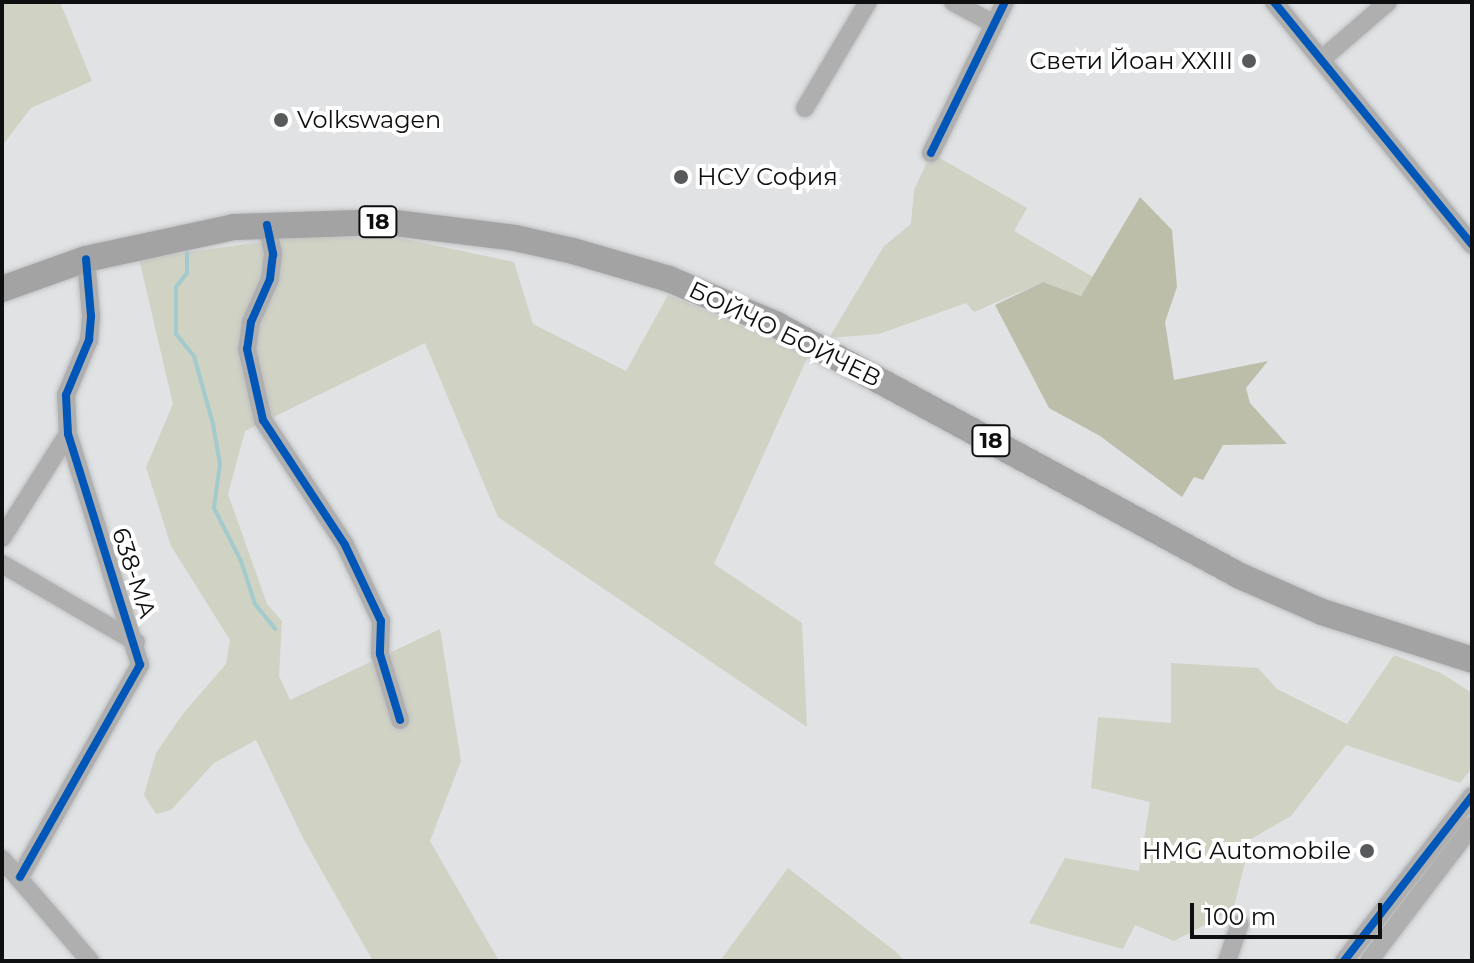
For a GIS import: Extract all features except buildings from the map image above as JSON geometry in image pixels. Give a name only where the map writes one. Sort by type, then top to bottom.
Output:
[{"type":"highway","name":"БОЙЧО БОЙЧЕВ","points":[[2,289],[86,259],[234,227],[387,222],[515,238],[669,279],[775,324],[1240,576],[1322,612],[1472,660]]},
{"type":"highway","points":[[1427,648],[1472,680]]},
{"type":"street","points":[[805,108],[868,2]]},
{"type":"street","points":[[953,2],[994,24]]},
{"type":"street","points":[[931,153],[1005,2]]},
{"type":"street","points":[[1274,2],[1472,245]]},
{"type":"street","points":[[1322,59],[1388,2]]},
{"type":"street","points":[[267,225],[273,254],[270,279],[251,322],[247,349],[263,420],[345,545],[381,621],[380,654],[400,720]]},
{"type":"street","name":"638-МА","points":[[20,877],[140,665],[136,642],[74,463],[68,434],[66,395],[89,340],[91,316],[86,259]]},
{"type":"street","points":[[2,538],[68,434]]},
{"type":"street","points":[[2,564],[136,642]]},
{"type":"street","points":[[1344,961],[1472,796]]},
{"type":"street","points":[[1369,961],[1472,826]]},
{"type":"street","points":[[2,859],[20,877],[76,949],[90,961]]},
{"type":"street","points":[[1227,961],[1240,924]]},
{"type":"shaded area","points":[[2,2],[60,2],[92,81],[31,108],[2,146]]},
{"type":"shaded area","points":[[931,153],[1027,208],[1014,231],[1093,277],[1081,296],[1043,282],[974,312],[966,303],[879,334],[829,338],[884,246],[911,224],[914,190]]},
{"type":"shaded area","points":[[298,237],[400,238],[514,262],[533,324],[626,371],[668,295],[809,354],[714,564],[802,623],[807,727],[498,517],[425,343],[245,431],[228,494],[267,604],[282,621],[279,676],[290,700],[440,629],[461,761],[430,841],[499,961],[373,961],[303,838],[256,740],[214,763],[171,810],[156,814],[144,795],[156,753],[182,715],[226,664],[230,640],[171,546],[146,467],[173,404],[139,259]]},
{"type":"shaded area","points":[[1394,655],[1441,673],[1472,693],[1472,768],[1460,783],[1346,745],[1291,816],[1251,839],[1233,910],[1174,941],[1135,925],[1123,949],[1029,923],[1065,858],[1139,871],[1150,802],[1091,788],[1098,717],[1171,723],[1171,663],[1258,668],[1277,689],[1347,724]]},
{"type":"shaded area","points":[[788,868],[896,952],[905,961],[720,961]]},
{"type":"green space","points":[[1140,197],[1172,230],[1177,287],[1165,322],[1174,380],[1268,361],[1246,388],[1250,403],[1287,444],[1223,445],[1203,480],[1194,477],[1182,497],[1100,436],[1049,408],[995,305],[1043,282],[1081,296]]},
{"type":"waterway","points":[[187,253],[187,273],[176,287],[176,334],[194,356],[213,424],[220,464],[214,508],[241,561],[255,604],[275,629]]},
{"type":"cycle path","points":[[931,153],[1005,2]]},
{"type":"cycle path","points":[[1274,2],[1472,245]]},
{"type":"cycle path","points":[[267,225],[273,254],[270,279],[251,322],[247,349],[263,420],[345,545],[381,621],[380,654],[400,720]]},
{"type":"cycle path","points":[[20,877],[140,665],[68,434],[66,395],[89,340],[91,316],[86,259]]},
{"type":"cycle path","points":[[1344,961],[1472,796]]},
{"type":"place","name":"Свети Йоан XXIII","points":[[1249,61]]},
{"type":"place","name":"Volkswagen","points":[[281,120]]},
{"type":"place","name":"НСУ София","points":[[681,177]]},
{"type":"place","name":"HMG Automobile","points":[[1367,851]]}]
